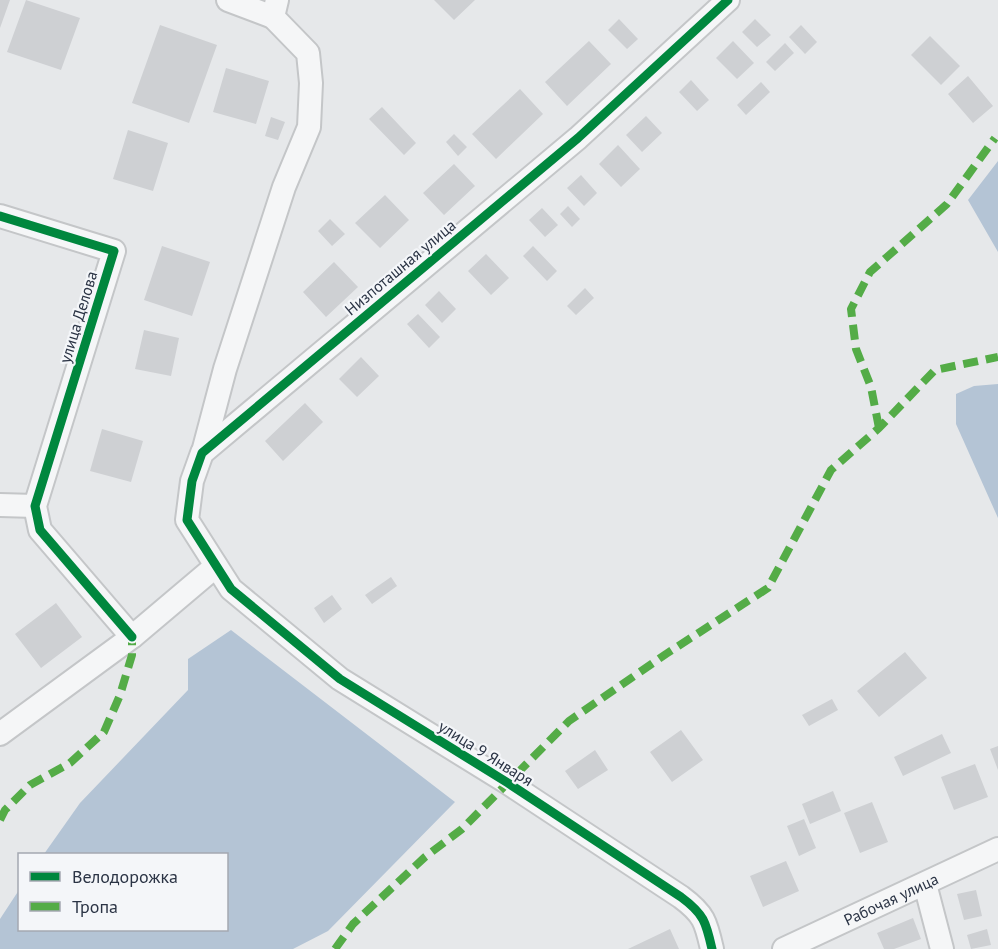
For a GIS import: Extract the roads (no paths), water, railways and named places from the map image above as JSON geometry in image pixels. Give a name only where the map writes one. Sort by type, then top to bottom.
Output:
[{"type":"street","name":"Низпоташная улица","points":[[228,0],[274,9],[308,53],[311,83],[309,126],[284,188],[225,369],[203,452],[192,481],[187,520],[231,589]]},
{"type":"street","name":"Низпоташная улица","points":[[203,452],[578,138],[728,0]]},
{"type":"street","name":"улица Делова","points":[[0,216],[114,251],[35,506]]},
{"type":"street","points":[[0,505],[35,506],[40,530],[132,637]]},
{"type":"street","points":[[0,734],[132,637],[216,566]]},
{"type":"street","name":"улица 9 Января","points":[[231,589],[340,679],[508,783],[692,905],[706,923],[712,949]]},
{"type":"street","name":"Рабочая улица","points":[[784,949],[998,849]]},
{"type":"street","points":[[925,884],[942,949]]},
{"type":"water","points":[[998,161],[998,252],[968,200]]},
{"type":"water","points":[[998,384],[998,518],[956,424],[956,394],[974,386]]},
{"type":"water","points":[[231,630],[455,802],[328,931],[293,949],[0,949],[0,919],[18,892],[18,931],[228,931],[228,853],[45,853],[80,803],[188,690],[188,659]]}]
